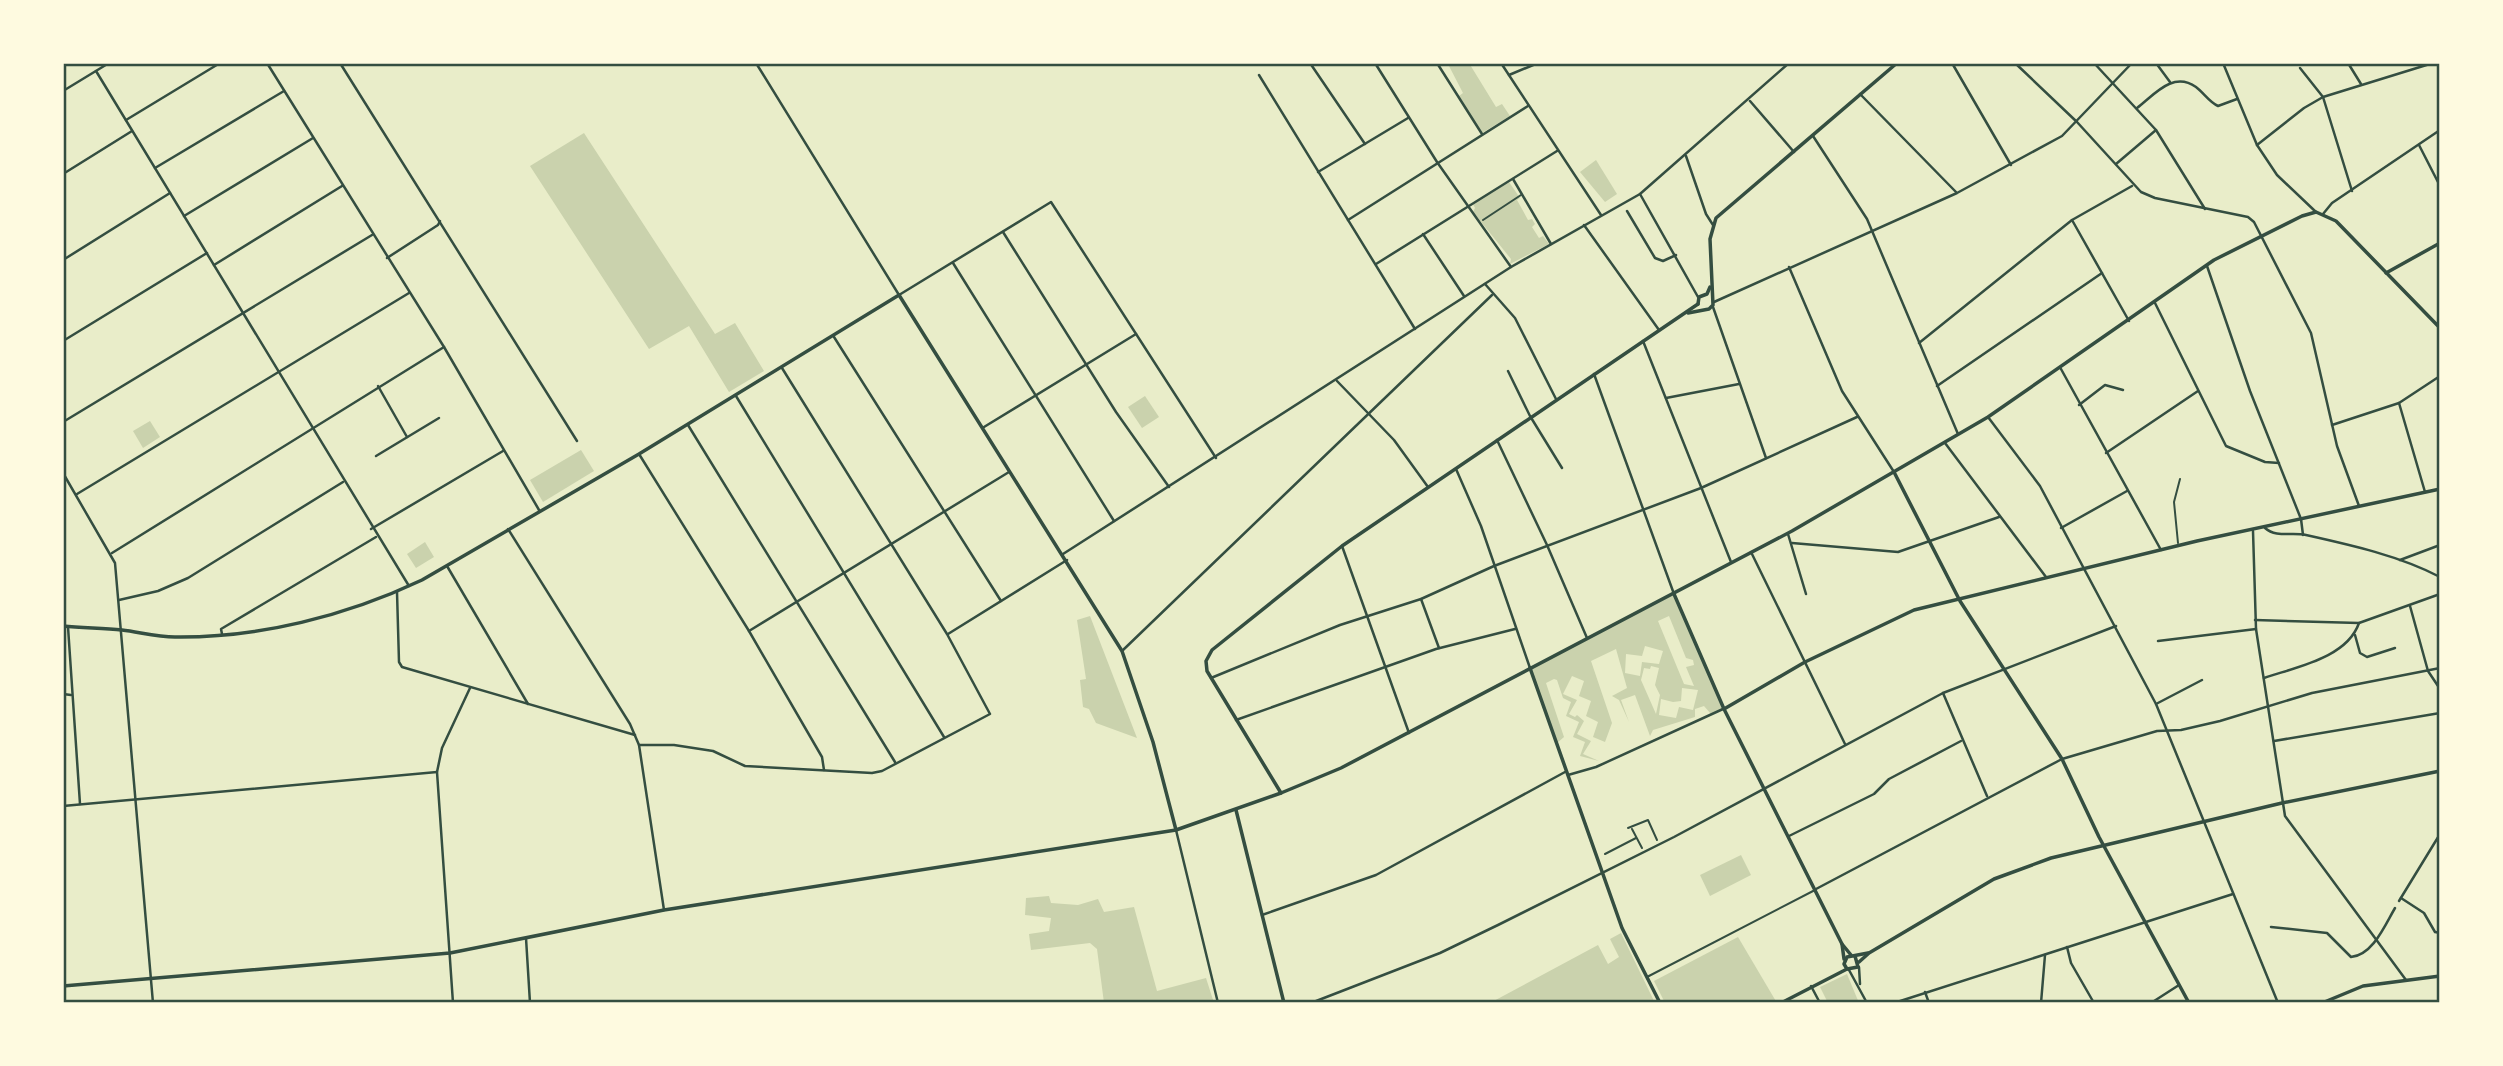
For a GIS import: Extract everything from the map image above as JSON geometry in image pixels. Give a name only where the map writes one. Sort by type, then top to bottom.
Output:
[{"type":"street","points":[[63,91],[109,63]]},
{"type":"street","points":[[125,120],[220,63]]},
{"type":"street","points":[[267,63],[444,347],[540,510]]},
{"type":"street","points":[[340,63],[577,440]]},
{"type":"street","points":[[756,63],[1122,652],[1153,742],[1218,1003]]},
{"type":"street","points":[[1310,63],[1365,145]]},
{"type":"street","points":[[1375,63],[1437,162],[1511,267]]},
{"type":"street","points":[[1437,63],[1482,135]]},
{"type":"street","points":[[1501,63],[1601,215]]},
{"type":"street","points":[[1509,75],[1538,63]]},
{"type":"street","points":[[1063,554],[1511,267],[1640,194],[1749,101],[1789,63]]},
{"type":"street","points":[[1766,459],[1709,295],[1712,284],[1710,239],[1713,225],[1721,213],[1897,63]]},
{"type":"street","points":[[1952,63],[2011,165]]},
{"type":"street","points":[[2015,63],[2077,122],[2147,196],[2248,217],[2262,234],[2311,333],[2331,425],[2359,506]]},
{"type":"street","points":[[2094,63],[2156,130],[2204,209]]},
{"type":"street","points":[[1684,314],[1702,309],[1789,267],[1957,193],[2011,165],[2062,136],[2132,63]]},
{"type":"street","points":[[2156,63],[2170,82]]},
{"type":"street","points":[[2224,63],[2257,145],[2277,175],[2316,212],[2336,221],[2440,328]]},
{"type":"street","points":[[2348,63],[2361,84]]},
{"type":"street","points":[[2257,145],[2304,108],[2323,97],[2433,63]]},
{"type":"street","points":[[2300,68],[2323,97],[2352,191]]},
{"type":"street","points":[[96,71],[376,537],[382,541],[409,586]]},
{"type":"street","points":[[1259,75],[1415,329]]},
{"type":"street","points":[[2137,108],[2170,82],[2188,83],[2218,106],[2237,99]]},
{"type":"street","points":[[155,168],[284,91]]},
{"type":"street","points":[[1860,94],[1957,193]]},
{"type":"street","points":[[1749,101],[1794,152]]},
{"type":"street","points":[[1348,220],[1528,106]]},
{"type":"street","points":[[1318,172],[1408,118]]},
{"type":"street","points":[[2115,164],[2156,130]]},
{"type":"street","points":[[2323,214],[2332,203],[2440,130]]},
{"type":"street","points":[[63,174],[132,131]]},
{"type":"street","points":[[1813,136],[1864,212],[1959,435]]},
{"type":"street","points":[[184,216],[313,138]]},
{"type":"street","points":[[2418,145],[2440,186]]},
{"type":"street","points":[[1376,264],[1557,151]]},
{"type":"street","points":[[1686,156],[1706,214],[1713,225]]},
{"type":"street","points":[[1513,179],[1551,244]]},
{"type":"street","points":[[1919,343],[2072,220],[2134,185]]},
{"type":"street","points":[[214,265],[342,186]]},
{"type":"street","points":[[63,260],[170,193]]},
{"type":"street","points":[[1483,220],[1522,194]]},
{"type":"street","points":[[1640,194],[1676,255],[1702,309]]},
{"type":"street","points":[[80,804],[65,626],[174,637],[258,631],[335,614],[409,586],[688,425],[1051,202],[1216,458]]},
{"type":"street","points":[[1627,211],[1656,258],[1663,261],[1676,255]]},
{"type":"street","points":[[63,986],[450,953],[664,910],[1176,830],[1236,810],[1332,772],[1788,534],[1959,435],[2061,369],[2207,266],[2262,234],[2316,212]]},
{"type":"street","points":[[2072,220],[2129,321]]},
{"type":"street","points":[[387,258],[440,221]]},
{"type":"street","points":[[1584,225],[1659,330]]},
{"type":"street","points":[[1003,232],[1169,487]]},
{"type":"street","points":[[1423,234],[1464,297]]},
{"type":"street","points":[[63,422],[372,235]]},
{"type":"street","points":[[2386,273],[2440,243]]},
{"type":"street","points":[[63,341],[206,253]]},
{"type":"street","points":[[953,263],[1114,521]]},
{"type":"street","points":[[2207,266],[2301,519],[2303,535]]},
{"type":"street","points":[[1789,267],[1842,391],[1894,472],[1960,601],[2062,759],[2104,846],[2189,1003]]},
{"type":"street","points":[[1937,387],[2102,274]]},
{"type":"street","points":[[1485,284],[1515,318],[1556,400]]},
{"type":"street","points":[[77,494],[409,293]]},
{"type":"street","points":[[1122,652],[1492,295]]},
{"type":"street","points":[[1281,793],[1205,665],[1212,650],[1342,546],[1709,295]]},
{"type":"street","points":[[2155,303],[2226,446],[2265,462],[2279,463]]},
{"type":"street","points":[[984,427],[1136,334]]},
{"type":"street","points":[[834,337],[1001,601]]},
{"type":"street","points":[[1643,341],[1732,563]]},
{"type":"street","points":[[112,553],[311,427],[444,347]]},
{"type":"street","points":[[639,745],[674,745],[713,751],[745,765],[872,773],[990,714],[947,634],[782,368]]},
{"type":"street","points":[[2061,369],[2161,550]]},
{"type":"street","points":[[1508,371],[1530,416],[1562,468]]},
{"type":"street","points":[[1594,374],[1674,594],[1724,709],[1842,944],[1859,963],[1860,984],[1867,1003]]},
{"type":"street","points":[[2331,425],[2399,403],[2440,376]]},
{"type":"street","points":[[1336,379],[1394,440],[1428,487]]},
{"type":"street","points":[[1666,398],[1740,384]]},
{"type":"street","points":[[2079,405],[2105,385],[2123,390]]},
{"type":"street","points":[[378,386],[407,437]]},
{"type":"street","points":[[2106,453],[2198,391]]},
{"type":"street","points":[[736,396],[944,737]]},
{"type":"street","points":[[2399,403],[2425,492]]},
{"type":"street","points":[[1988,416],[2040,486],[2156,704],[2278,1003]]},
{"type":"street","points":[[1212,678],[1368,616],[1421,599],[1547,545],[1701,488],[1857,417]]},
{"type":"street","points":[[376,456],[439,418]]},
{"type":"street","points":[[688,425],[895,763]]},
{"type":"street","points":[[1497,440],[1587,638]]},
{"type":"street","points":[[1945,443],[2048,579]]},
{"type":"street","points":[[371,528],[503,451]]},
{"type":"street","points":[[639,454],[749,631],[822,757],[824,770]]},
{"type":"street","points":[[1456,469],[1494,566],[1622,928],[1660,1003]]},
{"type":"street","points":[[749,631],[1011,471]]},
{"type":"street","points":[[63,473],[112,553],[123,630],[153,1003]]},
{"type":"street","points":[[2179,546],[2174,502],[2180,479]]},
{"type":"street","points":[[119,600],[158,591],[188,578],[343,482]]},
{"type":"street","points":[[1262,915],[1376,875],[1568,773],[1596,768],[1724,709],[1805,662],[1900,615],[1927,606],[1960,601],[2161,550],[2440,489]]},
{"type":"street","points":[[2061,528],[2127,491]]},
{"type":"street","points":[[1792,543],[1887,553],[1930,542],[1999,517]]},
{"type":"street","points":[[508,528],[639,745],[664,910]]},
{"type":"street","points":[[2265,528],[2274,533],[2303,535],[2400,560],[2440,577]]},
{"type":"street","points":[[2253,531],[2255,620],[2282,803],[2289,822],[2406,980]]},
{"type":"street","points":[[1788,534],[1806,594]]},
{"type":"street","points":[[222,635],[221,629],[376,537]]},
{"type":"street","points":[[2400,560],[2440,545]]},
{"type":"street","points":[[1342,546],[1409,733]]},
{"type":"street","points":[[1751,552],[1846,745]]},
{"type":"street","points":[[947,634],[1067,561]]},
{"type":"street","points":[[447,566],[528,704]]},
{"type":"street","points":[[397,591],[399,662],[403,667],[635,736]]},
{"type":"street","points":[[2255,620],[2359,622],[2440,594]]},
{"type":"street","points":[[1421,599],[1439,648]]},
{"type":"street","points":[[2410,606],[2428,671],[2440,689]]},
{"type":"street","points":[[2263,679],[2349,643],[2359,622]]},
{"type":"street","points":[[1311,1003],[1447,950],[1603,874],[1942,693],[2116,626]]},
{"type":"street","points":[[1236,720],[1386,665],[1439,648],[1515,629]]},
{"type":"street","points":[[2158,642],[2256,629]]},
{"type":"street","points":[[2355,635],[2360,653],[2367,657],[2395,648]]},
{"type":"street","points":[[1647,977],[2062,759],[2157,731],[2220,721],[2334,688],[2440,668]]},
{"type":"street","points":[[2156,704],[2202,680]]},
{"type":"street","points":[[453,1003],[437,772],[442,748],[470,688]]},
{"type":"street","points":[[1942,693],[1988,797]]},
{"type":"street","points":[[63,694],[71,695]]},
{"type":"street","points":[[2273,741],[2440,713]]},
{"type":"street","points":[[1789,836],[1874,794],[1889,779],[1961,741]]},
{"type":"street","points":[[1832,974],[1848,970],[1869,953],[1994,880],[2051,858],[2282,803],[2440,771]]},
{"type":"street","points":[[63,806],[437,772]]},
{"type":"street","points":[[1236,810],[1284,1003]]},
{"type":"street","points":[[1642,848],[1630,828],[1648,820],[1657,840]]},
{"type":"street","points":[[2439,933],[2424,913],[2400,900],[2440,834]]},
{"type":"street","points":[[1605,854],[1636,838]]},
{"type":"street","points":[[1894,1003],[2041,953],[2045,955],[2234,894]]},
{"type":"street","points":[[2270,927],[2327,933],[2351,957],[2361,954],[2376,940],[2395,908]]},
{"type":"street","points":[[526,938],[530,1003]]},
{"type":"street","points":[[1842,944],[1844,962],[1860,984]]},
{"type":"street","points":[[2067,947],[2071,962],[2094,1003]]},
{"type":"street","points":[[1781,1003],[1832,974],[1853,956],[1869,953]]},
{"type":"street","points":[[2041,1003],[2045,955]]},
{"type":"street","points":[[2322,1003],[2363,986],[2440,976]]},
{"type":"street","points":[[2151,1003],[2179,985]]},
{"type":"street","points":[[1811,986],[1820,1003]]},
{"type":"street","points":[[1925,992],[1929,1003]]},
{"type":"street","points":[[2330,1003],[2335,998]]},
{"type":"green space","points":[[1438,63],[1469,63],[1496,107],[1502,104],[1510,116],[1482,133],[1459,96],[1463,93],[1449,66],[1440,66]]},
{"type":"green space","points":[[584,133],[715,334],[735,323],[764,371],[729,392],[689,326],[649,349],[530,166]]},
{"type":"green space","points":[[1596,160],[1617,194],[1605,202],[1580,172]]},
{"type":"green space","points":[[1509,182],[1520,198],[1517,200],[1528,220],[1532,219],[1535,224],[1532,227],[1539,238],[1543,236],[1549,244],[1510,264],[1511,259],[1473,212],[1473,204]]},
{"type":"green space","points":[[1145,396],[1159,417],[1142,428],[1128,407]]},
{"type":"green space","points":[[150,421],[160,437],[143,448],[133,431]]},
{"type":"green space","points":[[581,450],[594,471],[543,502],[530,480]]},
{"type":"green space","points":[[425,542],[434,557],[416,568],[407,554]]},
{"type":"green space","points":[[1674,594],[1724,709],[1711,714],[1704,706],[1695,709],[1695,717],[1653,730],[1650,736],[1635,695],[1621,700],[1629,722],[1619,700],[1612,696],[1627,688],[1616,649],[1591,661],[1612,723],[1605,742],[1593,737],[1598,722],[1586,716],[1591,701],[1579,696],[1584,681],[1572,676],[1563,694],[1577,700],[1569,714],[1575,717],[1577,715],[1584,721],[1577,734],[1591,741],[1583,754],[1599,761],[1580,756],[1585,742],[1573,737],[1579,722],[1566,716],[1571,702],[1563,698],[1557,680],[1554,679],[1546,683],[1564,737],[1557,743],[1530,668]],"holes":[[[1669,616],[1686,658],[1693,660],[1694,665],[1686,667],[1694,686],[1684,684],[1658,621]],[[1645,646],[1663,651],[1659,664],[1642,662],[1640,676],[1625,673],[1626,654],[1642,656]],[[1651,666],[1659,668],[1655,685],[1660,695],[1656,714],[1641,680],[1644,668],[1650,669]],[[1682,688],[1698,690],[1693,710],[1679,707],[1676,718],[1659,715],[1661,699],[1681,701]]]},
{"type":"green space","points":[[1090,616],[1137,738],[1096,723],[1089,709],[1083,707],[1080,680],[1086,679],[1077,620]]},
{"type":"green space","points":[[1741,855],[1751,875],[1710,896],[1700,875]]},
{"type":"green space","points":[[1049,896],[1051,903],[1078,905],[1098,899],[1104,912],[1134,907],[1157,991],[1206,978],[1214,1003],[1104,1003],[1097,949],[1090,943],[1031,950],[1029,934],[1049,931],[1051,918],[1025,915],[1026,898]]},
{"type":"green space","points":[[1621,933],[1655,1003],[1490,1003],[1598,945],[1608,964],[1619,957],[1610,939]]},
{"type":"green space","points":[[1738,937],[1777,1003],[1665,1003],[1654,981]]},
{"type":"green space","points":[[1847,974],[1859,1003],[1828,1003],[1820,987]]}]
